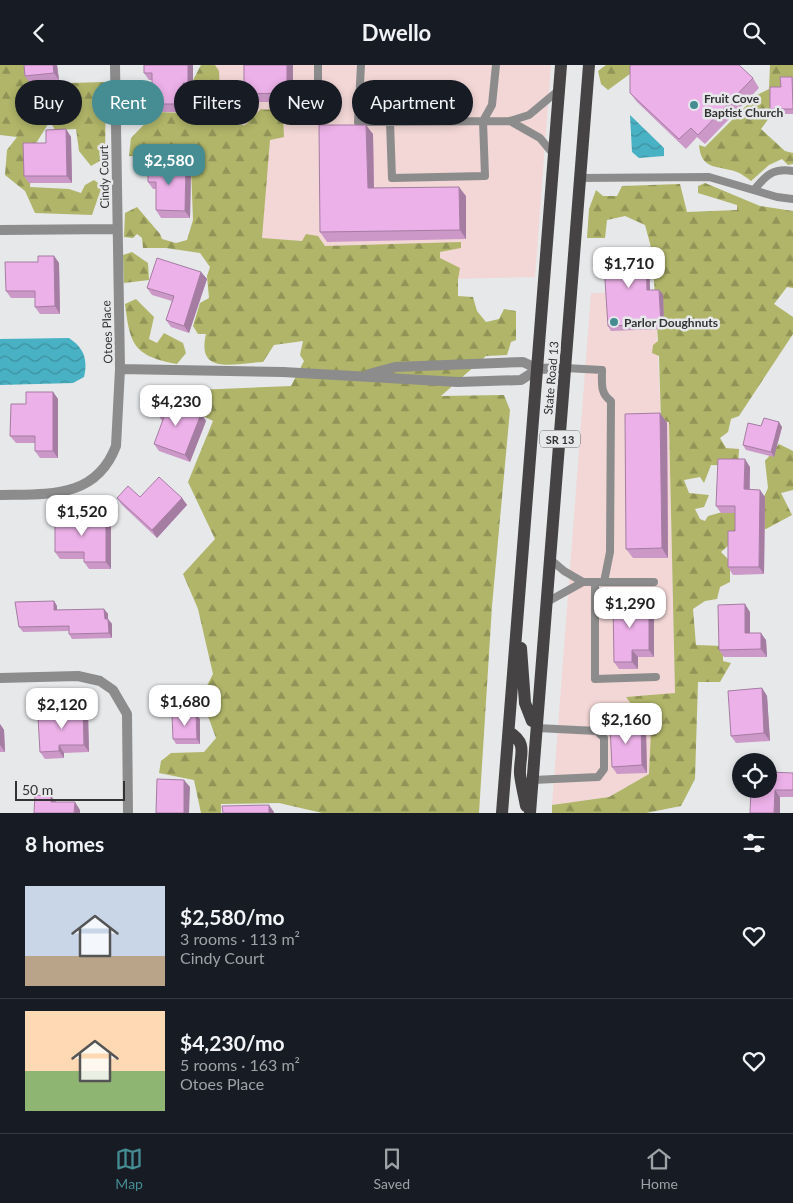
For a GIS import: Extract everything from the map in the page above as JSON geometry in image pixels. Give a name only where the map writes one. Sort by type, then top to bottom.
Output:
[{"type":"main road","name":"State Road 13","points":[[502,813],[561,65]]},
{"type":"main road","name":"State Road 13","points":[[529,813],[589,65]]},
{"type":"main road","points":[[518,613],[525,703],[532,721],[537,725]]},
{"type":"main road","points":[[508,732],[516,736],[522,744],[520,773],[529,813]]},
{"type":"street","name":"Cindy Court","points":[[115,65],[117,229]]},
{"type":"street","points":[[0,229],[117,229]]},
{"type":"street","name":"Otoes Place","points":[[117,229],[120,369],[363,376],[392,380],[448,382],[522,380],[538,369]]},
{"type":"street","name":"Otoes Place","points":[[363,376],[395,367],[522,362],[538,369],[565,369]]},
{"type":"street","points":[[0,495],[61,493],[77,488],[98,475],[110,460],[116,446],[120,369]]},
{"type":"street","points":[[0,679],[78,676],[100,681],[118,696],[127,714],[128,813]]},
{"type":"lane","points":[[318,65],[318,80]]},
{"type":"lane","points":[[361,80],[362,65]]},
{"type":"lane","points":[[390,125],[392,178],[485,176],[484,121],[492,105],[496,65]]},
{"type":"lane","points":[[473,121],[510,121],[529,115],[559,90]]},
{"type":"lane","points":[[510,121],[540,138],[554,155]]},
{"type":"lane","points":[[754,190],[766,174],[776,170],[793,171]]},
{"type":"lane","points":[[580,178],[710,177],[793,199]]},
{"type":"lane","points":[[565,369],[602,371],[602,392],[611,401],[610,552],[604,582]]},
{"type":"lane","points":[[550,559],[564,571],[583,582]]},
{"type":"lane","points":[[547,602],[583,582],[654,582]]},
{"type":"lane","points":[[595,582],[595,679],[656,677]]},
{"type":"lane","points":[[533,780],[598,777],[604,769],[604,737],[597,731],[537,725]]},
{"type":"shaded area","points":[[214,65],[551,65],[535,277],[286,283],[220,253],[216,125],[259,125],[259,80],[214,80]]},
{"type":"shaded area","points":[[655,292],[661,421],[669,421],[675,694],[635,711],[652,731],[649,774],[609,797],[552,805],[591,293]]},
{"type":"green space","points":[[0,65],[29,65],[31,80],[15,80],[15,125],[47,125],[33,148],[30,187],[69,189],[81,193],[85,185],[94,180],[102,186],[92,215],[35,213],[25,191],[5,175],[7,150],[17,137],[0,135]]},
{"type":"green space","points":[[201,65],[215,65],[219,71],[219,80],[193,80]]},
{"type":"green space","points":[[606,65],[632,65],[634,71],[608,90],[601,84],[598,71]]},
{"type":"green space","points":[[770,65],[793,65],[793,85],[761,129],[785,151],[793,153],[793,164],[788,165],[782,159],[769,165],[751,181],[737,172],[707,163],[700,153],[699,145],[705,147],[757,95],[769,89]]},
{"type":"green space","points":[[92,82],[92,125],[105,125],[105,158],[91,166],[79,151],[76,129],[55,130],[52,125],[82,125],[82,83]]},
{"type":"green space","points":[[261,109],[269,109],[269,125],[283,125],[284,137],[270,140],[262,238],[302,241],[306,234],[318,236],[325,246],[461,242],[461,248],[440,252],[440,258],[460,268],[458,296],[473,297],[477,311],[486,322],[499,319],[504,309],[516,311],[516,340],[511,342],[507,355],[486,356],[441,396],[504,395],[510,410],[492,606],[479,813],[322,813],[279,803],[221,804],[221,813],[201,813],[194,780],[159,773],[161,761],[171,753],[204,752],[216,738],[201,697],[213,674],[198,609],[183,574],[215,539],[188,482],[213,421],[194,411],[187,401],[195,390],[291,386],[304,361],[300,355],[303,341],[274,345],[263,362],[230,365],[212,362],[207,356],[204,347],[206,334],[198,334],[193,326],[200,303],[209,298],[207,276],[210,267],[200,253],[166,248],[143,248],[142,238],[137,234],[133,238],[124,237],[125,213],[137,207],[160,234],[162,239],[176,243],[187,240],[193,220],[191,168],[155,168],[150,157],[129,156],[131,138],[144,125],[164,125],[164,112],[174,113],[174,125],[259,125],[259,111]]},
{"type":"green space","points":[[705,183],[760,206],[793,211],[793,288],[787,287],[774,304],[793,317],[793,334],[739,416],[731,419],[728,432],[720,438],[726,448],[739,449],[738,466],[711,465],[704,483],[700,477],[684,480],[689,493],[709,495],[704,507],[695,509],[700,519],[705,521],[708,516],[762,501],[768,488],[765,461],[779,444],[793,451],[793,490],[781,493],[792,515],[766,529],[740,528],[729,545],[721,552],[730,561],[730,582],[720,587],[717,599],[705,601],[693,609],[696,645],[723,646],[723,661],[731,663],[720,682],[698,682],[695,779],[681,806],[646,813],[552,813],[552,805],[609,797],[649,774],[651,731],[626,697],[675,693],[669,422],[661,421],[659,356],[652,353],[653,345],[658,341],[652,251],[645,225],[625,216],[607,220],[605,238],[587,238],[589,209],[596,190],[603,196],[617,196],[622,186],[680,184],[687,212],[737,210],[737,205],[698,193],[698,186]]},
{"type":"green space","points":[[132,252],[148,263],[149,280],[124,283],[123,255]]},
{"type":"green space","points":[[136,299],[154,317],[149,339],[157,343],[164,333],[183,343],[186,353],[177,364],[151,357],[143,352],[132,339],[125,304]]},
{"type":"water","points":[[630,115],[664,148],[664,156],[639,158],[632,152]]},
{"type":"water","points":[[69,338],[84,354],[84,377],[73,383],[0,385],[0,339]]},
{"type":"building","points":[[24,65],[53,65],[54,73],[25,76]]},
{"type":"building","points":[[144,65],[188,65],[188,80],[174,80],[174,104],[164,104],[164,80],[152,80],[152,73],[144,73]]},
{"type":"building","points":[[244,65],[287,65],[287,80],[269,80],[269,93],[259,94],[259,80],[244,80]]},
{"type":"building","name":"Fruit Cove Baptist Church","points":[[631,65],[739,65],[753,78],[698,135],[691,128],[679,139],[630,93]]},
{"type":"building","points":[[780,77],[792,77],[793,109],[770,109],[770,87],[781,87]]},
{"type":"building","points":[[319,125],[366,125],[368,188],[459,187],[460,230],[320,232]]},
{"type":"building","points":[[66,129],[67,176],[24,176],[23,143],[46,143],[46,130]]},
{"type":"building","points":[[148,165],[186,165],[185,211],[156,210],[156,182],[148,182]]},
{"type":"building","points":[[646,249],[647,290],[659,290],[661,324],[608,326],[603,250]]},
{"type":"building","points":[[38,256],[54,256],[55,306],[35,307],[35,291],[6,291],[5,262],[38,262]]},
{"type":"building","points":[[157,258],[201,272],[184,326],[166,320],[174,296],[147,288]]},
{"type":"building","points":[[26,392],[53,392],[53,451],[35,451],[35,436],[10,436],[11,404],[26,404]]},
{"type":"building","points":[[163,399],[201,414],[185,455],[154,444],[164,417],[157,414]]},
{"type":"building","points":[[660,413],[662,548],[626,549],[625,414]]},
{"type":"building","points":[[764,418],[779,422],[771,452],[743,445],[748,423],[761,426]]},
{"type":"building","points":[[718,459],[745,459],[744,489],[760,490],[759,567],[728,567],[728,531],[735,531],[735,506],[716,506]]},
{"type":"building","points":[[159,477],[182,498],[152,530],[117,498],[128,486],[140,497]]},
{"type":"building","points":[[55,517],[106,517],[106,562],[84,562],[84,552],[55,552]]},
{"type":"building","points":[[54,601],[54,610],[104,609],[105,619],[108,619],[109,633],[69,634],[69,626],[19,627],[15,602]]},
{"type":"building","points":[[613,602],[649,602],[649,650],[632,650],[632,662],[614,662]]},
{"type":"building","points":[[745,604],[745,633],[761,633],[761,649],[719,650],[718,605]]},
{"type":"building","points":[[762,688],[764,733],[731,736],[728,691]]},
{"type":"building","points":[[83,707],[84,745],[59,745],[59,751],[40,752],[38,717],[64,716],[64,708]]},
{"type":"building","points":[[196,714],[197,739],[173,739],[172,715]]},
{"type":"building","points":[[641,724],[642,765],[612,767],[610,725]]},
{"type":"building","points":[[777,772],[793,773],[793,790],[777,790]]},
{"type":"building","points":[[157,779],[184,780],[184,813],[156,813]]},
{"type":"building","points":[[35,795],[51,796],[51,802],[75,802],[74,813],[34,813]]},
{"type":"building","points":[[751,798],[775,798],[774,813],[750,813]]},
{"type":"building","points":[[269,805],[269,813],[223,813],[222,806]]},
{"type":"place","name":"Fruit Cove Baptist Church","points":[[694,105]]},
{"type":"place","name":"Parlor Doughnuts","points":[[614,322]]}]
